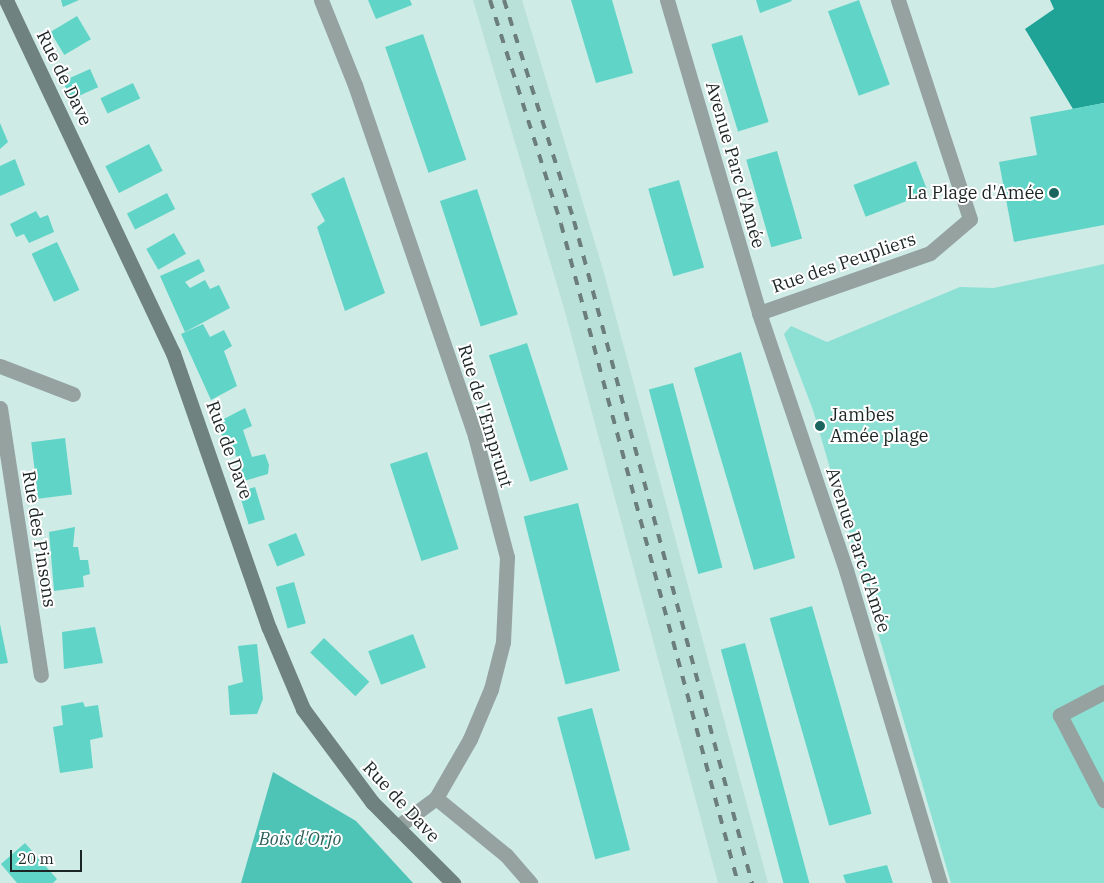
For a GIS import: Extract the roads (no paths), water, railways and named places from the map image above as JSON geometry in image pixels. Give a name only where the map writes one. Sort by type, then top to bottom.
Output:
[{"type":"main road","name":"Rue de Dave","points":[[6,0],[173,353],[290,682],[331,752],[397,827],[453,883]]},
{"type":"street","name":"Rue de l'Emprunt","points":[[321,0],[355,85],[475,436],[506,558],[503,642],[491,689],[470,739],[436,798],[397,827]]},
{"type":"street","name":"Avenue Parc d'Amée","points":[[667,0],[759,313],[848,579],[940,883]]},
{"type":"street","name":"Rue des Peupliers","points":[[759,313],[930,253],[970,219],[898,0]]},
{"type":"street","points":[[0,366],[73,394]]},
{"type":"street","name":"Rue des Pinsons","points":[[0,408],[41,675]]},
{"type":"street","points":[[1104,692],[1060,715],[1104,800]]},
{"type":"street","points":[[436,798],[506,855],[530,883]]},
{"type":"water","points":[[1050,0],[1104,0],[1104,103],[1073,109],[1025,29],[1054,9]]},
{"type":"railway","points":[[490,0],[561,224],[738,883]]},
{"type":"railway","points":[[504,0],[574,221],[752,883]]},
{"type":"place","name":"La Plage d'Amée","points":[[1054,193]]},
{"type":"place","name":"Jambes Amée plage","points":[[820,426]]},
{"type":"park label","name":"Bois d'Orjo","points":[[300,839]]}]
